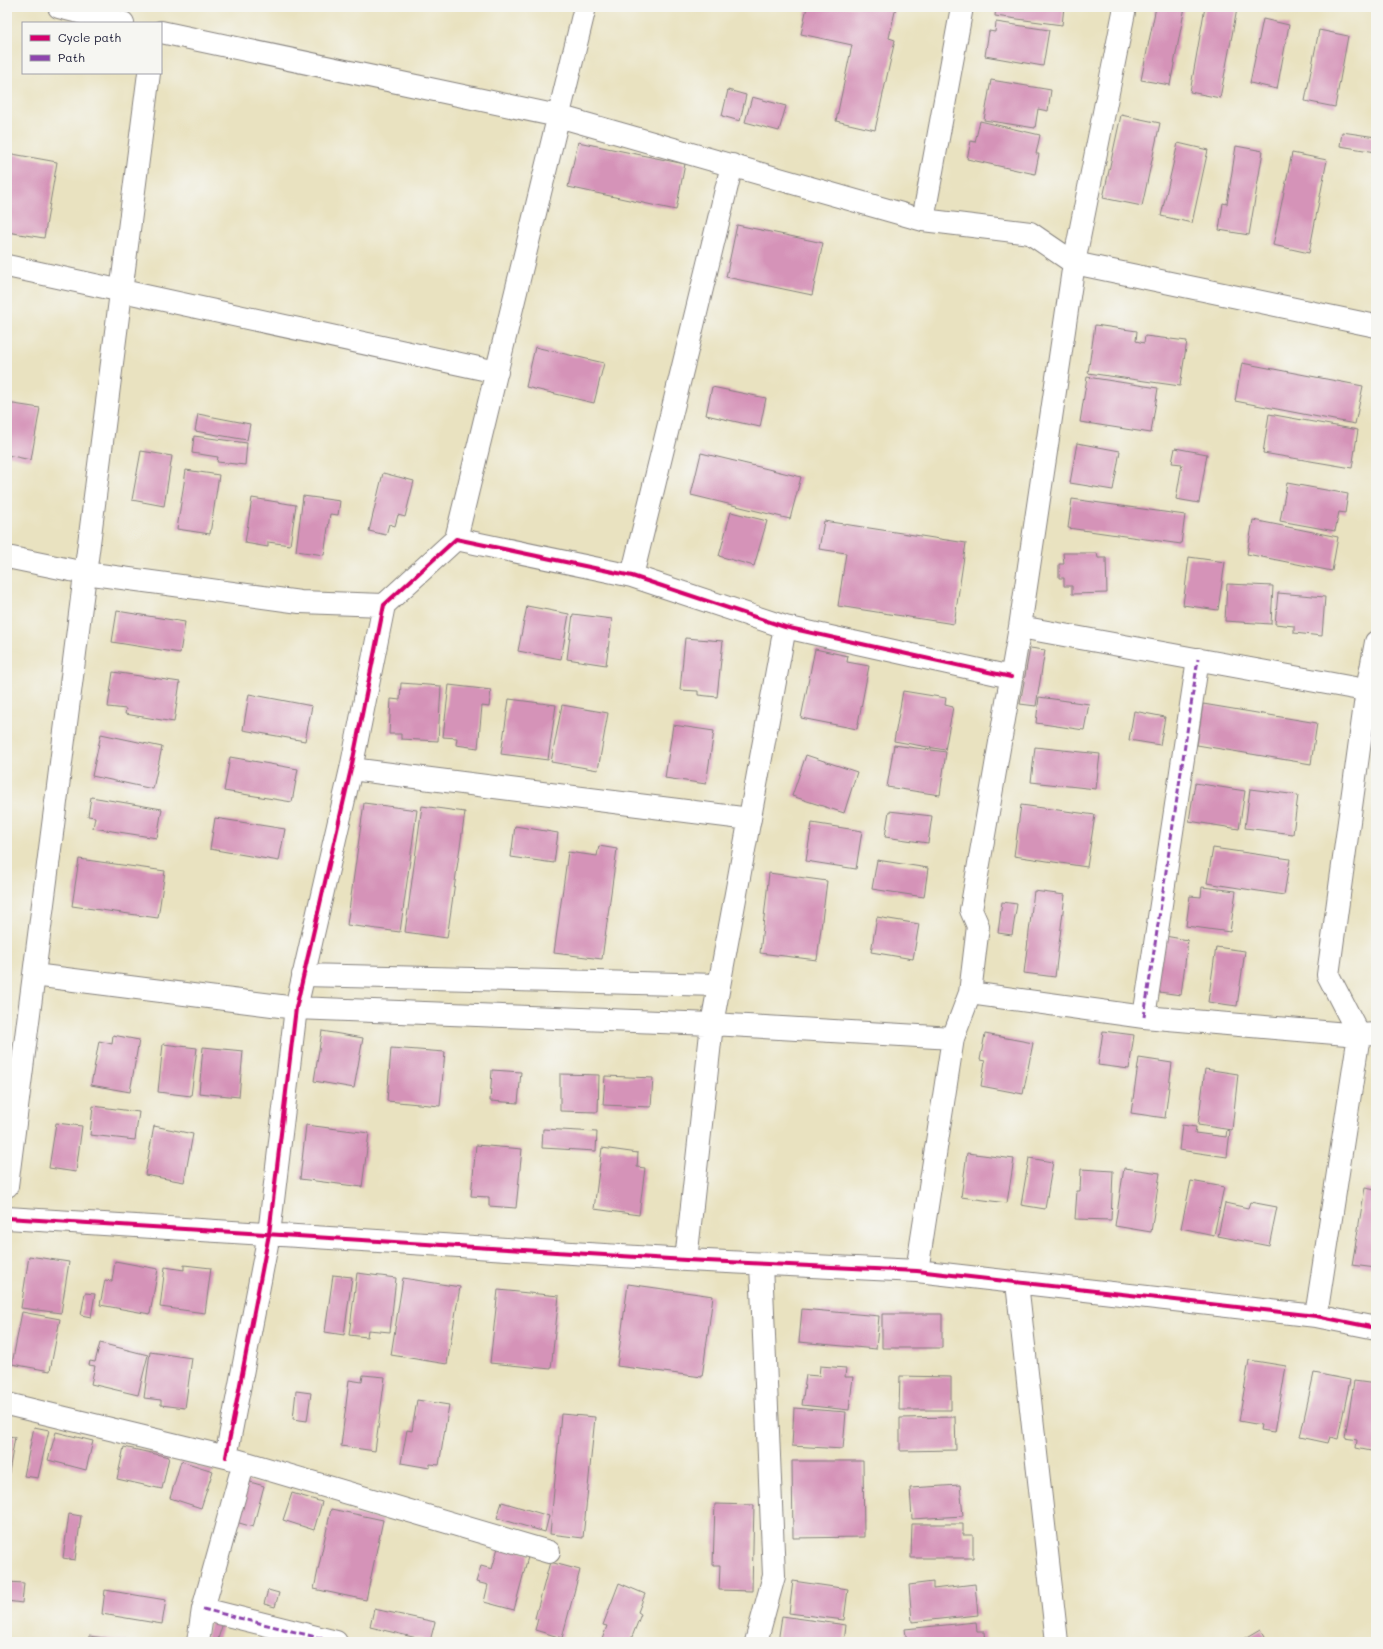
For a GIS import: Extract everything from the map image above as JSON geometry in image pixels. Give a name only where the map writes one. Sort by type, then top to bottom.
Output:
[{"type":"street","points":[[59,7],[119,22]]},
{"type":"street","points":[[198,1642],[203,1609],[235,1459],[269,1234],[296,1008],[351,769],[384,605],[456,539],[585,7]]},
{"type":"street","points":[[923,220],[962,7]]},
{"type":"street","points":[[917,1271],[953,1038],[970,993],[978,926],[971,910],[1020,627],[1074,263],[1125,7]]},
{"type":"street","points":[[162,32],[558,116],[923,220],[1030,234],[1074,263],[1376,326]]},
{"type":"street","points":[[7,1186],[149,74]]},
{"type":"street","points":[[632,576],[732,166]]},
{"type":"street","points":[[7,266],[497,372]]},
{"type":"street","points":[[456,539],[632,576],[785,627],[1011,677]]},
{"type":"street","points":[[7,557],[85,573],[300,602],[384,605]]},
{"type":"street","points":[[686,1260],[712,1024],[785,627]]},
{"type":"street","points":[[1020,627],[1372,691]]},
{"type":"street","points":[[1316,1316],[1368,1035],[1328,974],[1372,691],[1376,642]]},
{"type":"street","points":[[1144,1017],[1198,659]]},
{"type":"street","points":[[351,769],[750,820]]},
{"type":"street","points":[[34,975],[296,1008],[712,1024],[953,1038]]},
{"type":"street","points":[[304,975],[719,985]]},
{"type":"street","points":[[970,993],[1144,1017],[1368,1035]]},
{"type":"street","points":[[7,1218],[686,1260],[917,1271],[1316,1316],[1376,1328]]},
{"type":"street","points":[[756,1642],[774,1576],[761,1264]]},
{"type":"street","points":[[1017,1283],[1057,1642]]},
{"type":"street","points":[[7,1404],[235,1459],[549,1552]]},
{"type":"street","points":[[203,1609],[336,1642]]},
{"type":"building","points":[[807,7],[896,7],[889,38],[895,40],[875,130],[836,121],[852,45],[801,34]]},
{"type":"building","points":[[996,7],[1064,7],[1062,25],[995,16]]},
{"type":"building","points":[[1156,7],[1185,7],[1170,85],[1141,80]]},
{"type":"building","points":[[1205,7],[1227,7],[1237,9],[1220,98],[1190,92]]},
{"type":"building","points":[[1263,19],[1289,25],[1277,89],[1250,83]]},
{"type":"building","points":[[996,22],[1049,30],[1043,66],[985,56],[989,31],[995,32]]},
{"type":"building","points":[[1319,30],[1348,36],[1335,107],[1305,101]]},
{"type":"building","points":[[991,80],[1051,90],[1048,111],[1038,109],[1035,128],[984,120]]},
{"type":"building","points":[[728,90],[746,95],[740,121],[722,116]]},
{"type":"building","points":[[752,97],[786,106],[779,131],[745,122]]},
{"type":"building","points":[[1121,115],[1160,123],[1142,206],[1103,198]]},
{"type":"building","points":[[980,121],[1040,135],[1036,154],[1039,154],[1035,174],[967,159],[971,141],[975,142]]},
{"type":"building","points":[[1342,132],[1376,137],[1376,152],[1340,146]]},
{"type":"building","points":[[578,142],[685,164],[676,210],[568,187]]},
{"type":"building","points":[[1178,143],[1208,150],[1192,223],[1161,216]]},
{"type":"building","points":[[1236,146],[1263,151],[1249,235],[1219,230],[1223,203],[1227,204]]},
{"type":"building","points":[[7,153],[57,162],[44,238],[7,232]]},
{"type":"building","points":[[1292,153],[1327,160],[1309,253],[1273,245]]},
{"type":"building","points":[[737,225],[823,243],[812,295],[726,277]]},
{"type":"building","points":[[1095,325],[1137,331],[1136,341],[1144,343],[1145,336],[1187,341],[1180,386],[1088,373]]},
{"type":"building","points":[[535,347],[604,363],[594,403],[526,387]]},
{"type":"building","points":[[1242,363],[1363,386],[1355,424],[1235,401]]},
{"type":"building","points":[[1087,377],[1158,388],[1151,433],[1080,422]]},
{"type":"building","points":[[712,387],[766,398],[760,427],[706,415]]},
{"type":"building","points":[[7,403],[40,408],[31,460],[7,455]]},
{"type":"building","points":[[198,414],[250,424],[247,440],[195,431]]},
{"type":"building","points":[[1269,414],[1358,430],[1352,468],[1263,453]]},
{"type":"building","points":[[194,436],[247,443],[245,465],[217,462],[218,457],[192,453]]},
{"type":"building","points":[[1077,443],[1120,451],[1113,490],[1070,483]]},
{"type":"building","points":[[1175,448],[1207,454],[1199,503],[1176,499],[1182,464],[1172,463]]},
{"type":"building","points":[[141,451],[172,456],[164,506],[132,500]]},
{"type":"building","points":[[701,453],[801,477],[790,519],[691,495]]},
{"type":"building","points":[[186,470],[219,475],[210,534],[177,529]]},
{"type":"building","points":[[383,473],[414,481],[405,517],[398,515],[395,526],[389,524],[386,535],[369,531]]},
{"type":"building","points":[[1287,483],[1348,494],[1345,513],[1339,512],[1335,531],[1280,521]]},
{"type":"building","points":[[303,496],[340,501],[338,515],[330,514],[324,555],[296,551]]},
{"type":"building","points":[[252,498],[296,505],[290,545],[268,542],[268,547],[245,543]]},
{"type":"building","points":[[1072,499],[1185,515],[1181,544],[1068,528]]},
{"type":"building","points":[[731,512],[767,521],[754,566],[719,556]]},
{"type":"building","points":[[1253,520],[1338,537],[1332,571],[1247,554]]},
{"type":"building","points":[[824,521],[966,543],[954,624],[838,606],[846,553],[819,549]]},
{"type":"building","points":[[1063,553],[1097,553],[1098,558],[1106,558],[1107,593],[1072,594],[1072,586],[1064,586],[1064,578],[1059,578],[1059,564],[1064,564]]},
{"type":"building","points":[[1189,557],[1225,562],[1218,610],[1183,605]]},
{"type":"building","points":[[1227,584],[1273,586],[1271,624],[1225,621]]},
{"type":"building","points":[[1278,593],[1325,597],[1322,636],[1294,633],[1294,626],[1275,624]]},
{"type":"building","points":[[527,606],[569,614],[561,659],[518,651]]},
{"type":"building","points":[[117,611],[185,622],[180,653],[112,642]]},
{"type":"building","points":[[573,614],[612,619],[606,665],[567,659]]},
{"type":"building","points":[[685,638],[723,641],[717,697],[698,695],[698,691],[680,690]]},
{"type":"building","points":[[1030,648],[1045,650],[1036,706],[1020,704]]},
{"type":"building","points":[[815,649],[848,656],[847,662],[869,666],[857,729],[801,718]]},
{"type":"building","points":[[113,672],[180,682],[174,722],[125,714],[126,709],[108,707]]},
{"type":"building","points":[[401,683],[441,686],[438,741],[401,739],[401,734],[389,734],[391,699],[400,700]]},
{"type":"building","points":[[449,685],[491,690],[489,707],[482,706],[478,748],[456,745],[457,738],[443,737]]},
{"type":"building","points":[[903,691],[946,698],[945,705],[953,707],[945,750],[894,741]]},
{"type":"building","points":[[249,694],[312,706],[305,741],[243,730]]},
{"type":"building","points":[[1039,697],[1089,704],[1084,730],[1036,723]]},
{"type":"building","points":[[509,699],[556,705],[548,760],[501,754]]},
{"type":"building","points":[[1203,704],[1317,723],[1311,764],[1197,745]]},
{"type":"building","points":[[562,705],[608,713],[598,770],[551,762]]},
{"type":"building","points":[[1134,711],[1165,717],[1160,745],[1129,740]]},
{"type":"building","points":[[673,725],[714,731],[706,784],[665,778]]},
{"type":"building","points":[[101,734],[162,747],[153,789],[92,776]]},
{"type":"building","points":[[894,745],[946,752],[940,795],[887,787]]},
{"type":"building","points":[[1035,747],[1100,754],[1096,789],[1031,782]]},
{"type":"building","points":[[806,755],[857,772],[844,813],[792,796]]},
{"type":"building","points":[[230,757],[298,769],[292,802],[224,791]]},
{"type":"building","points":[[1195,783],[1245,791],[1239,829],[1189,821]]},
{"type":"building","points":[[1250,789],[1298,795],[1293,834],[1245,828]]},
{"type":"building","points":[[91,797],[162,809],[157,838],[93,828],[95,817],[88,816]]},
{"type":"building","points":[[364,803],[417,810],[400,932],[347,925]]},
{"type":"building","points":[[1021,805],[1095,815],[1087,867],[1014,856]]},
{"type":"building","points":[[422,806],[465,812],[447,938],[405,932]]},
{"type":"building","points":[[889,811],[932,816],[928,843],[885,837]]},
{"type":"building","points":[[215,818],[285,829],[279,861],[210,849]]},
{"type":"building","points":[[812,823],[862,831],[856,869],[806,861]]},
{"type":"building","points":[[515,826],[558,833],[554,863],[511,857]]},
{"type":"building","points":[[599,846],[617,849],[602,959],[554,953],[568,852],[597,856]]},
{"type":"building","points":[[1213,848],[1290,859],[1284,895],[1207,883]]},
{"type":"building","points":[[79,859],[165,871],[158,918],[72,906]]},
{"type":"building","points":[[877,860],[928,868],[924,897],[872,889]]},
{"type":"building","points":[[769,873],[827,881],[817,960],[760,953]]},
{"type":"building","points":[[1202,887],[1236,891],[1230,932],[1186,926],[1190,896],[1201,897]]},
{"type":"building","points":[[1034,891],[1065,895],[1055,977],[1024,973]]},
{"type":"building","points":[[1002,902],[1017,904],[1012,935],[998,933]]},
{"type":"building","points":[[877,917],[919,924],[913,959],[871,952]]},
{"type":"building","points":[[1159,935],[1188,940],[1181,995],[1152,991]]},
{"type":"building","points":[[1216,947],[1245,951],[1237,1006],[1208,1002]]},
{"type":"building","points":[[322,1031],[363,1038],[354,1088],[314,1081]]},
{"type":"building","points":[[1103,1031],[1134,1035],[1129,1069],[1098,1065]]},
{"type":"building","points":[[985,1034],[1033,1043],[1023,1094],[981,1086],[985,1061],[980,1060]]},
{"type":"building","points":[[113,1035],[139,1040],[130,1092],[91,1085],[99,1041],[112,1044]]},
{"type":"building","points":[[163,1044],[197,1048],[191,1096],[158,1092]]},
{"type":"building","points":[[203,1047],[243,1051],[239,1097],[199,1093]]},
{"type":"building","points":[[391,1048],[445,1052],[440,1106],[387,1101]]},
{"type":"building","points":[[1139,1058],[1172,1063],[1165,1118],[1131,1113]]},
{"type":"building","points":[[1205,1069],[1238,1074],[1232,1130],[1198,1125]]},
{"type":"building","points":[[492,1070],[521,1072],[518,1103],[490,1101]]},
{"type":"building","points":[[560,1074],[599,1075],[598,1112],[560,1111]]},
{"type":"building","points":[[605,1076],[653,1078],[651,1107],[603,1105]]},
{"type":"building","points":[[93,1106],[139,1112],[135,1140],[90,1135]]},
{"type":"building","points":[[56,1123],[82,1126],[76,1172],[49,1168]]},
{"type":"building","points":[[306,1125],[369,1133],[362,1187],[300,1179]]},
{"type":"building","points":[[1182,1125],[1196,1127],[1195,1133],[1226,1137],[1227,1130],[1230,1131],[1227,1157],[1179,1150]]},
{"type":"building","points":[[154,1126],[193,1134],[184,1182],[145,1175]]},
{"type":"building","points":[[543,1129],[597,1132],[596,1151],[542,1148]]},
{"type":"building","points":[[476,1145],[522,1149],[516,1208],[489,1206],[489,1197],[471,1196]]},
{"type":"building","points":[[602,1148],[638,1153],[637,1167],[645,1168],[639,1215],[594,1209]]},
{"type":"building","points":[[967,1153],[1014,1159],[1007,1203],[961,1197]]},
{"type":"building","points":[[1029,1158],[1053,1162],[1045,1209],[1021,1205]]},
{"type":"building","points":[[1124,1168],[1160,1173],[1151,1232],[1115,1226]]},
{"type":"building","points":[[1081,1169],[1113,1171],[1111,1220],[1075,1219],[1077,1191],[1080,1191]]},
{"type":"building","points":[[1191,1181],[1224,1187],[1214,1235],[1181,1228]]},
{"type":"building","points":[[1365,1188],[1376,1190],[1376,1268],[1352,1265]]},
{"type":"building","points":[[1250,1202],[1277,1207],[1269,1246],[1218,1236],[1225,1203],[1248,1208]]},
{"type":"building","points":[[29,1256],[69,1262],[61,1313],[21,1308]]},
{"type":"building","points":[[115,1261],[158,1269],[150,1314],[100,1305],[105,1280],[112,1281]]},
{"type":"building","points":[[184,1265],[211,1268],[205,1313],[160,1307],[165,1267],[184,1270]]},
{"type":"building","points":[[357,1273],[396,1278],[390,1332],[368,1330],[367,1337],[349,1335]]},
{"type":"building","points":[[333,1275],[352,1277],[344,1335],[325,1332]]},
{"type":"building","points":[[403,1278],[460,1287],[447,1364],[391,1355]]},
{"type":"building","points":[[628,1284],[713,1296],[702,1377],[617,1366]]},
{"type":"building","points":[[498,1290],[559,1296],[551,1369],[490,1363]]},
{"type":"building","points":[[85,1293],[95,1294],[91,1317],[81,1315]]},
{"type":"building","points":[[802,1309],[879,1316],[876,1349],[799,1342]]},
{"type":"building","points":[[22,1312],[60,1319],[50,1371],[12,1364]]},
{"type":"building","points":[[882,1314],[942,1314],[942,1348],[882,1348]]},
{"type":"building","points":[[100,1343],[148,1355],[138,1395],[91,1384],[95,1366],[89,1365],[90,1361],[95,1362]]},
{"type":"building","points":[[150,1352],[192,1358],[185,1408],[161,1405],[161,1400],[144,1398]]},
{"type":"building","points":[[1249,1360],[1286,1366],[1275,1432],[1260,1430],[1261,1425],[1239,1421]]},
{"type":"building","points":[[820,1366],[846,1368],[845,1377],[853,1377],[849,1410],[802,1405],[806,1375],[819,1376]]},
{"type":"building","points":[[1314,1373],[1350,1380],[1338,1439],[1330,1437],[1328,1443],[1300,1437]]},
{"type":"building","points":[[363,1375],[385,1377],[375,1451],[341,1446],[349,1380],[362,1382]]},
{"type":"building","points":[[900,1376],[951,1377],[951,1410],[899,1410]]},
{"type":"building","points":[[1354,1381],[1376,1384],[1376,1452],[1356,1448],[1357,1440],[1345,1438]]},
{"type":"building","points":[[296,1391],[311,1393],[307,1421],[293,1419]]},
{"type":"building","points":[[417,1400],[449,1405],[439,1465],[430,1464],[430,1468],[401,1463],[407,1430],[412,1431]]},
{"type":"building","points":[[794,1408],[846,1412],[843,1449],[792,1446]]},
{"type":"building","points":[[561,1414],[595,1417],[583,1538],[550,1534]]},
{"type":"building","points":[[955,1417],[956,1450],[900,1451],[900,1418]]},
{"type":"building","points":[[34,1427],[49,1430],[38,1478],[24,1476]]},
{"type":"building","points":[[56,1432],[93,1441],[86,1470],[48,1460]]},
{"type":"building","points":[[7,1436],[15,1437],[8,1478],[7,1478]]},
{"type":"building","points":[[124,1447],[169,1457],[162,1489],[117,1479]]},
{"type":"building","points":[[181,1461],[213,1471],[201,1508],[170,1498]]},
{"type":"building","points":[[792,1461],[863,1461],[864,1537],[793,1538]]},
{"type":"building","points":[[240,1479],[264,1486],[253,1527],[229,1520]]},
{"type":"building","points":[[960,1485],[963,1516],[912,1519],[910,1488]]},
{"type":"building","points":[[292,1493],[322,1502],[314,1530],[283,1520]]},
{"type":"building","points":[[502,1502],[549,1516],[545,1532],[497,1518]]},
{"type":"building","points":[[715,1504],[754,1505],[752,1591],[719,1590],[720,1565],[713,1565]]},
{"type":"building","points":[[331,1509],[383,1520],[366,1600],[314,1589]]},
{"type":"building","points":[[69,1514],[81,1516],[75,1560],[63,1558]]},
{"type":"building","points":[[912,1524],[963,1524],[963,1535],[973,1535],[973,1558],[911,1558]]},
{"type":"building","points":[[499,1544],[529,1553],[514,1610],[484,1602],[488,1585],[476,1582],[481,1566],[492,1569]]},
{"type":"building","points":[[550,1562],[580,1570],[562,1638],[535,1630],[538,1619],[535,1618]]},
{"type":"building","points":[[793,1581],[848,1589],[844,1620],[789,1613]]},
{"type":"building","points":[[7,1582],[24,1583],[22,1603],[7,1601]]},
{"type":"building","points":[[933,1582],[933,1589],[975,1584],[978,1615],[912,1622],[909,1585]]},
{"type":"building","points":[[619,1583],[645,1594],[638,1612],[641,1614],[630,1642],[601,1642],[607,1626],[603,1625]]},
{"type":"building","points":[[105,1590],[166,1600],[162,1624],[102,1614]]},
{"type":"building","points":[[268,1590],[279,1593],[275,1607],[264,1604]]},
{"type":"building","points":[[374,1609],[435,1622],[430,1641],[370,1627]]},
{"type":"building","points":[[782,1616],[846,1625],[844,1642],[778,1642]]},
{"type":"building","points":[[211,1619],[223,1623],[217,1642],[205,1642]]},
{"type":"building","points":[[976,1622],[977,1632],[984,1632],[985,1642],[907,1642],[905,1629]]},
{"type":"building","points":[[1261,1629],[1266,1638],[1258,1642],[1239,1642]]},
{"type":"building","points":[[89,1636],[126,1641],[126,1642],[88,1642]]},
{"type":"marked path","points":[[1144,1017],[1198,659]]},
{"type":"marked path","points":[[203,1609],[336,1642]]},
{"type":"cycle path","points":[[226,1457],[269,1234],[296,1008],[351,769],[384,605],[456,539],[632,576],[785,627],[1011,677]]},
{"type":"cycle path","points":[[7,1218],[686,1260],[917,1271],[1316,1316],[1376,1328]]}]
